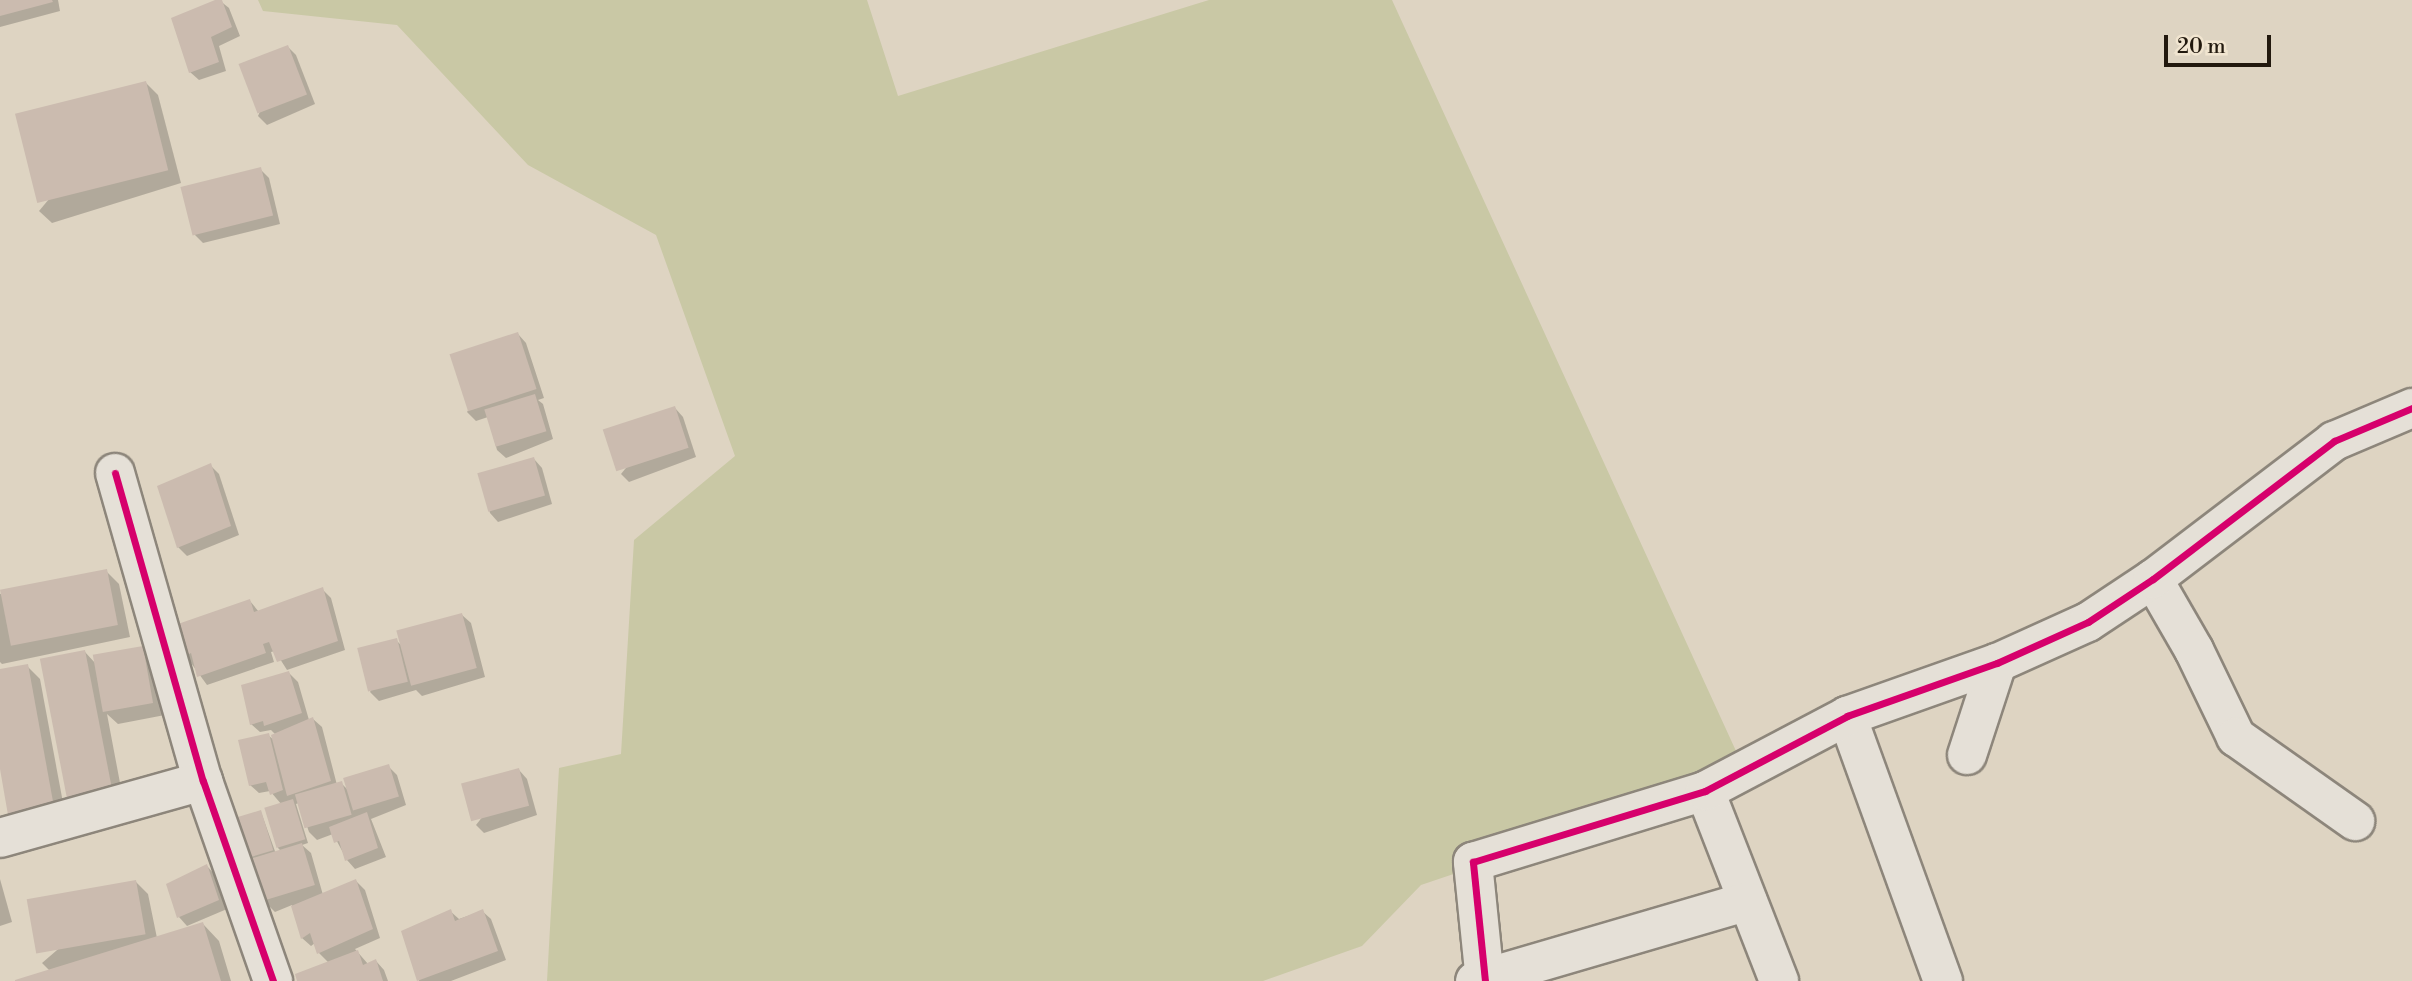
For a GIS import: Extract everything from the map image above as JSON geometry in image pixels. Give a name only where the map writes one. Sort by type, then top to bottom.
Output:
[{"type":"street","points":[[1748,901],[1481,980],[1474,862],[1705,791],[1847,716],[1997,663],[2088,622],[2153,579],[2334,441],[2412,408]]},
{"type":"street","points":[[115,473],[203,781],[273,981]]},
{"type":"street","points":[[2153,579],[2194,650],[2236,737],[2355,821]]},
{"type":"street","points":[[1966,755],[1997,663]]},
{"type":"street","points":[[1847,716],[1943,981]]},
{"type":"street","points":[[0,838],[203,781]]},
{"type":"street","points":[[1705,791],[1779,981]]},
{"type":"green space","points":[[258,0],[867,0],[898,96],[1209,0],[1392,0],[1747,775],[1421,885],[1362,946],[1263,981],[547,981],[559,768],[621,754],[634,540],[735,456],[656,235],[528,165],[397,25],[263,11]]},
{"type":"building","points":[[0,0],[52,0],[53,2],[0,16]]},
{"type":"building","points":[[215,0],[222,0],[232,27],[211,37],[219,62],[189,73],[171,18]]},
{"type":"building","points":[[288,45],[307,94],[258,113],[239,64]]},
{"type":"building","points":[[146,81],[168,170],[37,203],[15,114]]},
{"type":"building","points":[[261,167],[273,216],[193,236],[180,187]]},
{"type":"building","points":[[518,332],[537,389],[468,411],[450,354]]},
{"type":"building","points":[[535,394],[546,431],[496,447],[484,409]]},
{"type":"building","points":[[675,406],[689,448],[616,471],[603,429]]},
{"type":"building","points":[[534,457],[545,495],[488,512],[477,473]]},
{"type":"building","points":[[211,463],[231,526],[177,548],[157,486]]},
{"type":"building","points":[[107,569],[118,625],[11,646],[0,590]]},
{"type":"building","points":[[323,587],[338,641],[277,662],[269,642],[263,644],[266,653],[197,677],[191,653],[184,657],[175,625],[250,599],[254,612]]},
{"type":"building","points":[[462,613],[477,668],[411,686],[396,631]]},
{"type":"building","points":[[397,638],[408,682],[368,692],[357,648]]},
{"type":"building","points":[[143,646],[153,703],[103,712],[93,655]]},
{"type":"building","points":[[85,650],[112,791],[67,800],[40,659]]},
{"type":"building","points":[[28,664],[54,807],[8,815],[0,769],[0,669]]},
{"type":"building","points":[[289,671],[302,713],[264,726],[263,721],[250,725],[241,685]]},
{"type":"building","points":[[313,717],[331,781],[287,796],[271,735]]},
{"type":"building","points":[[269,733],[283,790],[270,795],[266,782],[249,786],[238,740]]},
{"type":"building","points":[[389,764],[399,797],[353,811],[343,778]]},
{"type":"building","points":[[519,768],[529,806],[471,821],[461,784]]},
{"type":"building","points":[[342,781],[352,815],[305,828],[295,795]]},
{"type":"building","points":[[293,799],[305,839],[277,848],[264,808]]},
{"type":"building","points":[[261,810],[273,850],[248,858],[236,818]]},
{"type":"building","points":[[367,812],[378,848],[345,861],[339,841],[334,843],[329,827]]},
{"type":"building","points":[[302,843],[315,885],[263,901],[250,859]]},
{"type":"building","points":[[207,864],[219,900],[177,918],[166,884]]},
{"type":"building","points":[[356,879],[373,929],[317,954],[310,933],[301,939],[291,906]]},
{"type":"building","points":[[136,880],[146,934],[36,953],[27,899]]},
{"type":"building","points":[[451,909],[455,921],[483,909],[498,951],[417,981],[401,931]]},
{"type":"building","points":[[203,922],[221,981],[15,981],[15,980]]},
{"type":"building","points":[[358,950],[363,965],[376,959],[383,981],[297,981],[295,974]]},
{"type":"cycle path","points":[[1485,981],[1473,862],[1705,791],[1847,716],[1997,663],[2088,622],[2153,579],[2334,441],[2412,408]]},
{"type":"cycle path","points":[[115,473],[203,781],[273,981]]}]
